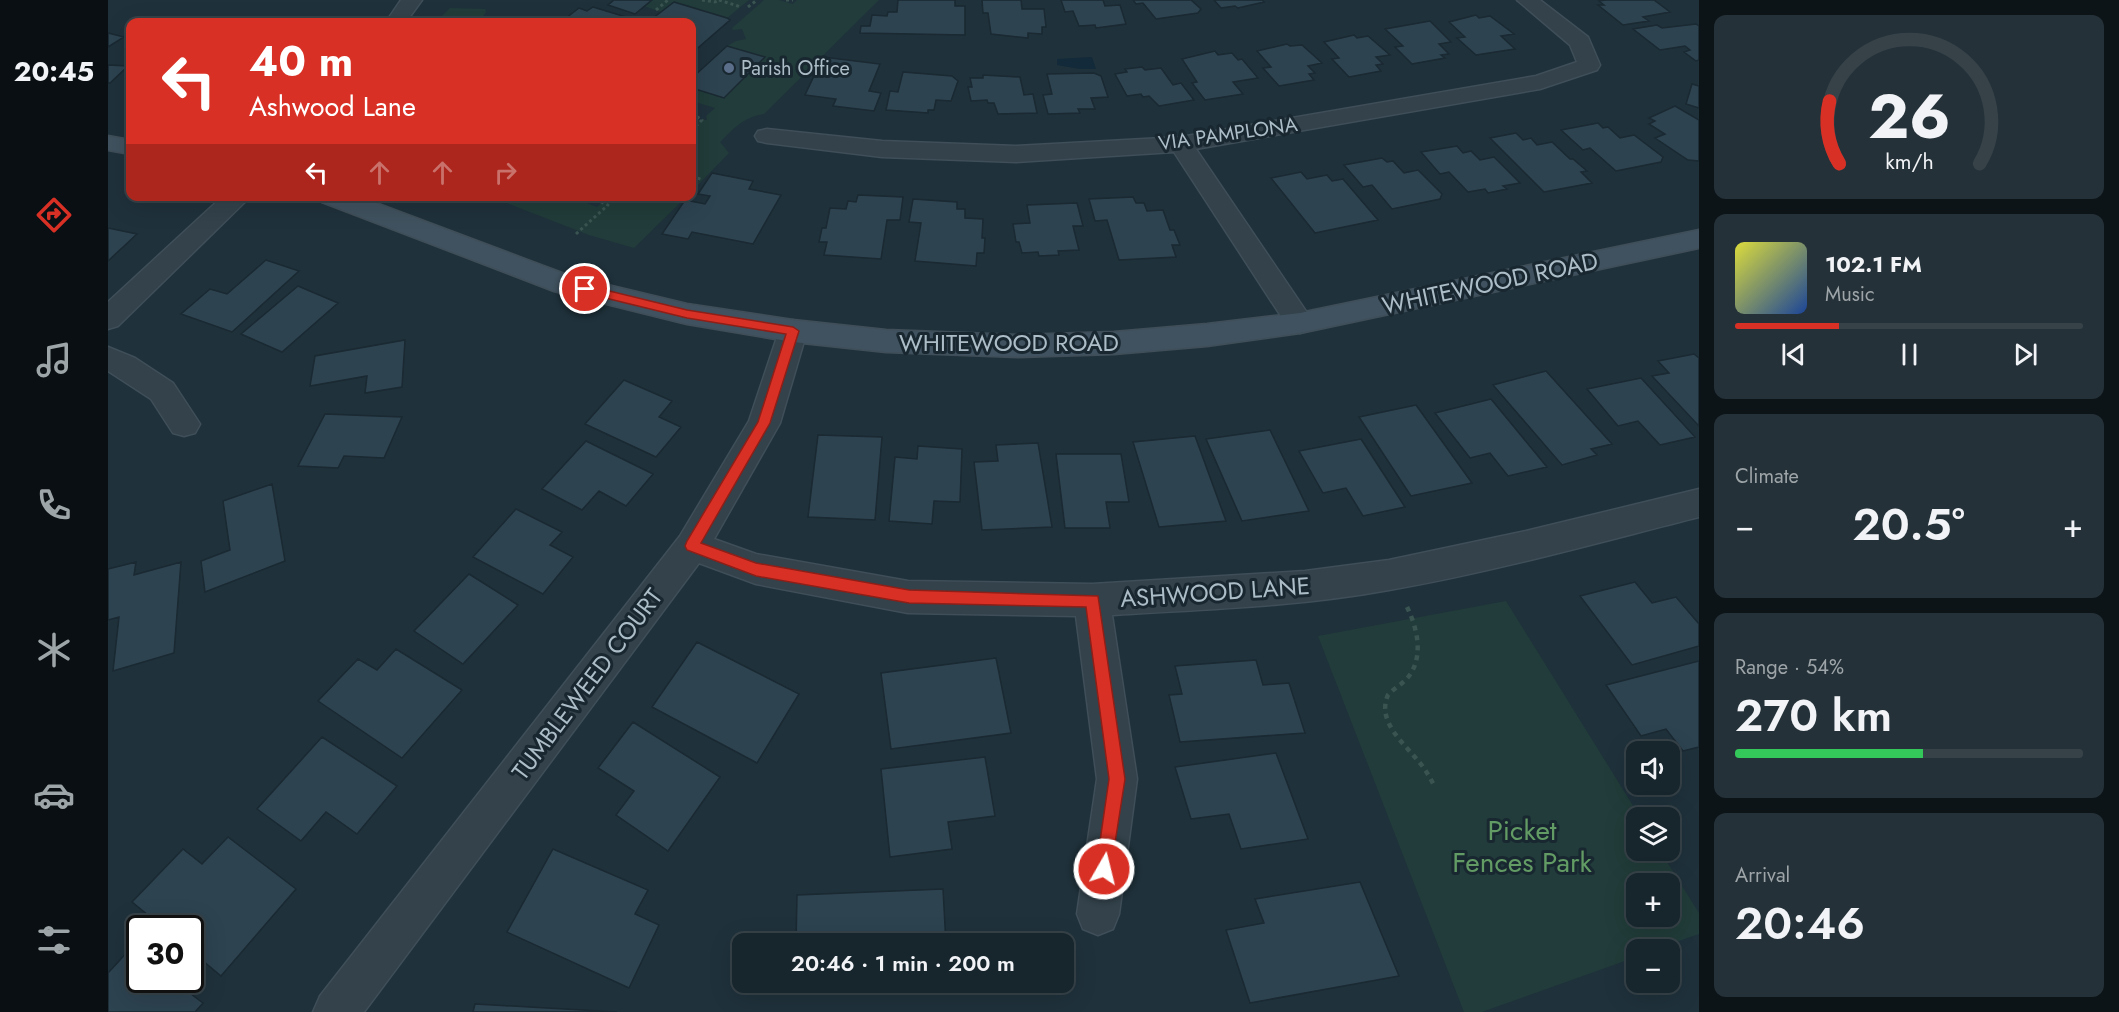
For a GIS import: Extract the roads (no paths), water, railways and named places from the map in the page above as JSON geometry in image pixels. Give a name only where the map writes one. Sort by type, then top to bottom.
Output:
[{"type":"main road","points":[[108,143],[126,146]]},
{"type":"main road","name":"WHITEWOOD ROAD","points":[[345,201],[564,284],[687,314],[793,331],[886,341],[1018,346],[1114,343],[1207,335],[1300,323],[1699,239]]},
{"type":"street","points":[[399,18],[412,0]]},
{"type":"street","name":"VIA PAMPLONA","points":[[768,136],[882,149],[1016,154],[1181,144],[1540,82],[1590,65],[1580,42],[1527,0]]},
{"type":"street","points":[[1181,144],[1300,323]]},
{"type":"street","points":[[108,319],[157,276],[234,201]]},
{"type":"street","name":"TUMBLEWEED COURT","points":[[336,1012],[692,546],[764,423],[793,331]]},
{"type":"street","points":[[108,358],[125,366],[162,391],[183,424]]},
{"type":"street","name":"ASHWOOD LANE","points":[[692,546],[756,569],[909,597],[1092,600],[1305,587],[1389,575],[1695,509]]},
{"type":"street","points":[[1092,600],[1117,779],[1098,914]]},
{"type":"water","points":[[1092,57],[1096,69],[1057,65],[1057,59]]},
{"type":"place","name":"Parish Office","points":[[729,68]]},
{"type":"park label","name":"Picket Fences Park","points":[[1522,846]]}]
